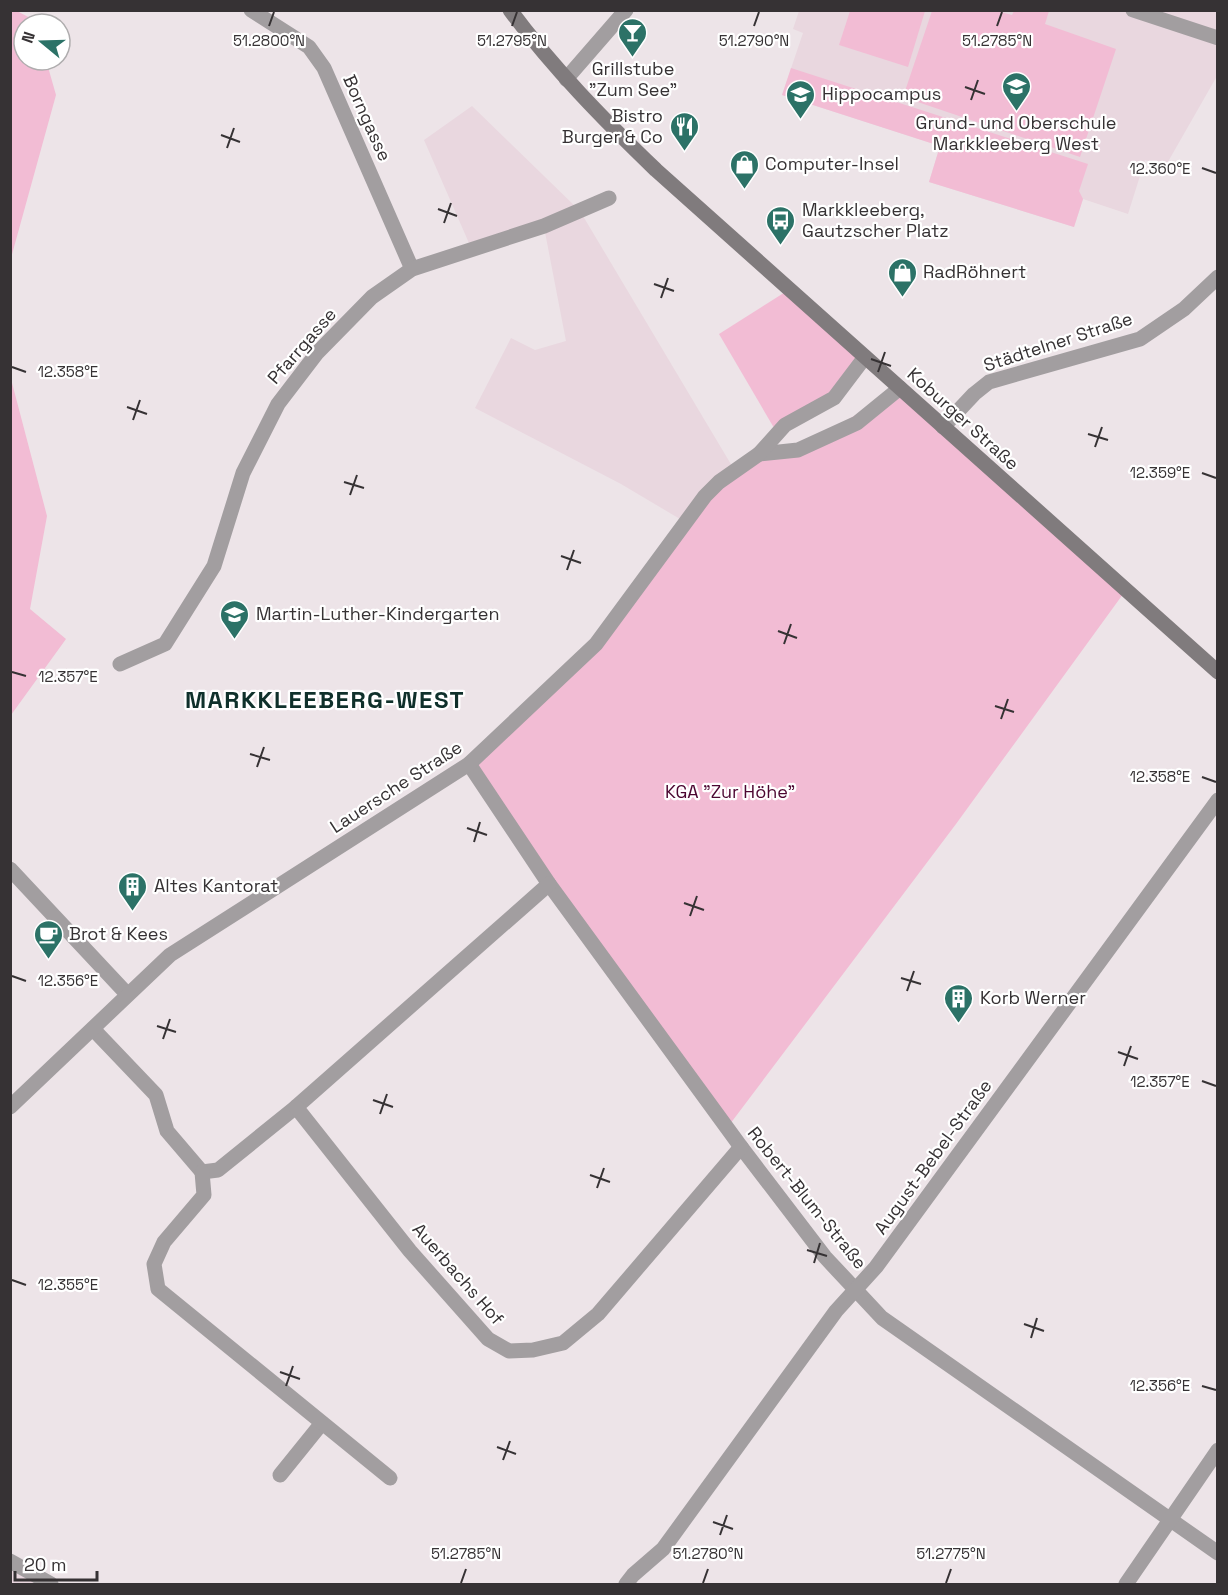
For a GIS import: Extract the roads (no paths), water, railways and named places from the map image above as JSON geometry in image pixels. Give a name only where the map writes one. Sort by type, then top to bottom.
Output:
[{"type":"main road","name":"Koburger Straße","points":[[510,10],[566,79],[656,170],[1218,672]]},
{"type":"street","name":"Borngasse","points":[[251,10],[309,47],[324,68],[412,269]]},
{"type":"street","points":[[566,79],[626,10]]},
{"type":"street","points":[[1133,10],[1218,38]]},
{"type":"street","name":"Pfarrgasse","points":[[120,664],[165,644],[214,567],[243,474],[278,404],[317,353],[372,297],[412,269],[544,226],[609,198]]},
{"type":"street","name":"Städtelner Straße","points":[[943,427],[974,394],[989,382],[1140,339],[1184,309],[1218,277]]},
{"type":"street","name":"Lauersche Straße","points":[[10,1107],[127,994],[171,955],[469,764],[596,644],[705,496],[719,482],[759,454],[784,424],[834,398],[865,357]]},
{"type":"street","name":"Lauersche Straße","points":[[759,454],[798,450],[857,423],[900,388]]},
{"type":"street","name":"Robert-Blum-Straße","points":[[469,764],[549,884],[741,1147],[825,1257],[882,1318],[1218,1552]]},
{"type":"street","name":"August-Bebel-Straße","points":[[626,1584],[663,1549],[836,1311],[883,1258],[1218,800]]},
{"type":"street","points":[[10,869],[127,994]]},
{"type":"street","points":[[202,1172],[219,1170],[296,1107],[549,884]]},
{"type":"street","points":[[93,1029],[156,1095],[167,1131],[202,1172],[204,1196],[164,1242],[154,1263],[158,1289],[390,1478]]},
{"type":"street","name":"Auerbachs Hof","points":[[296,1107],[418,1259],[488,1339],[509,1351],[533,1350],[563,1343],[598,1314],[741,1147]]},
{"type":"street","points":[[280,1475],[322,1423]]},
{"type":"street","points":[[1126,1584],[1218,1450]]},
{"type":"street","points":[[10,1561],[51,1584]]},
{"type":"place","name":"Grillstube \"Zum See\"","points":[[633,58]]},
{"type":"place","name":"Grund- und Oberschule Markkleeberg West","points":[[1016,112]]},
{"type":"place","name":"Hippocampus","points":[[801,120]]},
{"type":"place","name":"Bistro Burger & Co","points":[[684,152]]},
{"type":"place","name":"Computer-Insel","points":[[744,190]]},
{"type":"place","name":"Markkleeberg, Gautzscher Platz","points":[[781,246]]},
{"type":"place","name":"RadRöhnert","points":[[902,298]]},
{"type":"place","name":"Martin-Luther-Kindergarten","points":[[235,640]]},
{"type":"place","name":"Altes Kantorat","points":[[133,912]]},
{"type":"place","name":"Brot & Kees","points":[[48,960]]},
{"type":"place","name":"Korb Werner","points":[[959,1024]]},
{"type":"district","name":"MARKKLEEBERG-WEST","points":[[325,700]]},
{"type":"park label","name":"KGA \"Zur Höhe\"","points":[[730,792]]}]
